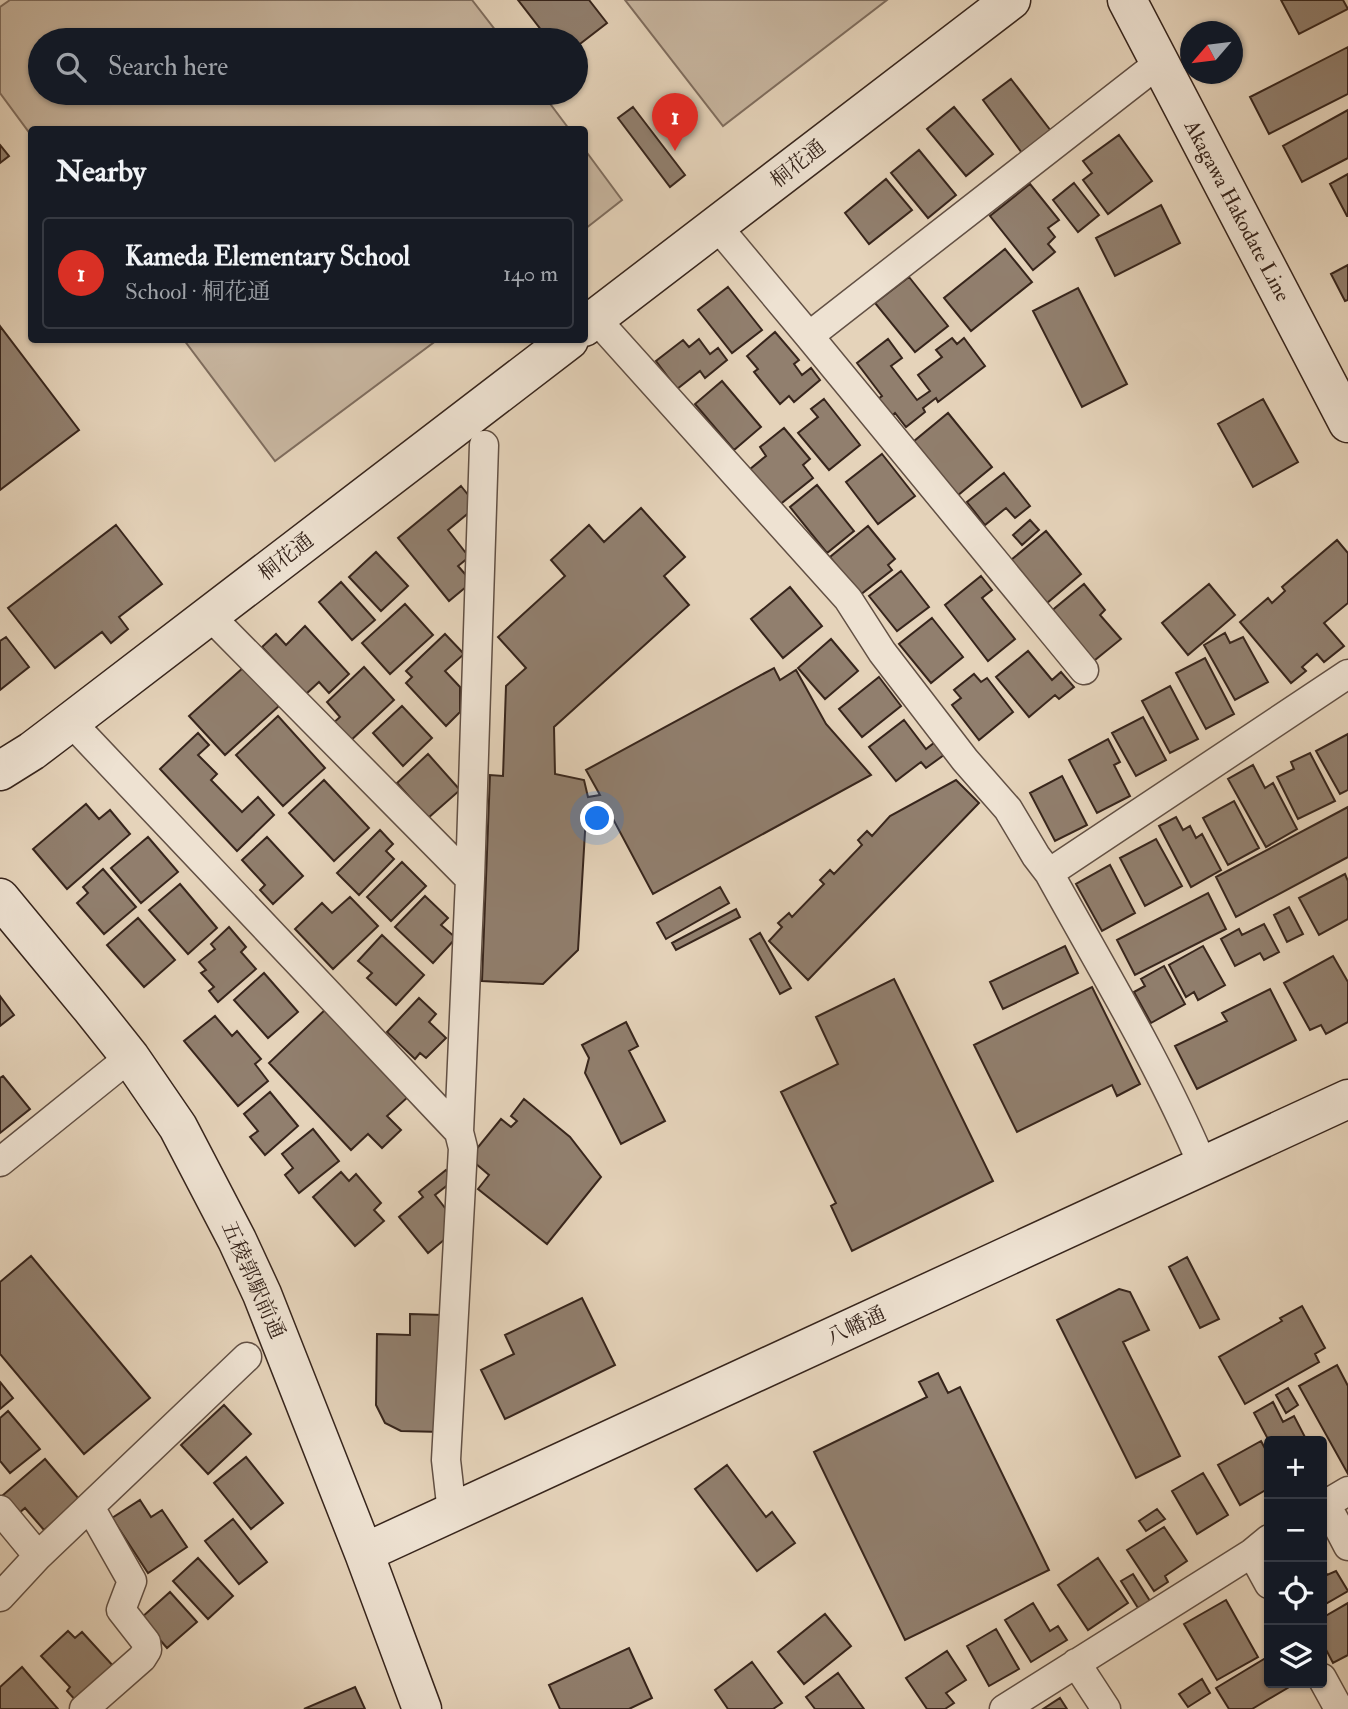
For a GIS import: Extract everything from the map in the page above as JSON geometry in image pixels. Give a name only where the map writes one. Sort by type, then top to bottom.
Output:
[{"type":"street","name":"桐花通","points":[[588,325],[1011,0]]},
{"type":"street","name":"Akagawa Hakodate Line","points":[[1127,0],[1348,423]]},
{"type":"street","points":[[809,336],[1159,63]]},
{"type":"street","points":[[717,226],[1084,670]]},
{"type":"street","points":[[588,334],[848,599],[882,652],[965,760],[1008,809],[1049,873],[1183,1118],[1203,1166]]},
{"type":"street","name":"桐花通","points":[[0,771],[71,722],[565,343]]},
{"type":"street","points":[[452,1513],[446,1460],[463,1148],[459,1132],[484,445]]},
{"type":"street","points":[[209,615],[470,879]]},
{"type":"street","points":[[1049,873],[1348,674]]},
{"type":"street","points":[[71,722],[459,1132]]},
{"type":"street","name":"五稜郭駅前通","points":[[0,898],[92,1007],[130,1057],[178,1127],[237,1240],[364,1553],[422,1709]]},
{"type":"street","points":[[0,1162],[130,1057]]},
{"type":"street","name":"八幡通","points":[[364,1553],[1348,1099]]},
{"type":"street","points":[[0,1597],[38,1556],[247,1357]]},
{"type":"street","points":[[1332,1500],[1348,1546]]},
{"type":"street","points":[[85,1709],[142,1658],[147,1650],[146,1642],[121,1610],[132,1581],[90,1507]]},
{"type":"street","points":[[0,1510],[38,1556]]},
{"type":"street","points":[[1004,1709],[1261,1546]]},
{"type":"street","points":[[1076,1663],[1106,1709]]},
{"type":"street","points":[[1327,1687],[1339,1709]]},
{"type":"shaded area","points":[[10,0],[472,0],[494,28],[28,28],[28,105],[551,105],[567,126],[28,126],[28,131],[0,93],[0,7]]},
{"type":"shaded area","points":[[625,0],[887,0],[723,126]]},
{"type":"shaded area","points":[[588,154],[622,200],[588,227]]},
{"type":"shaded area","points":[[186,343],[433,343],[275,461]]},
{"type":"building","points":[[518,0],[589,0],[607,23],[588,38],[588,28],[540,28]]},
{"type":"building","points":[[1281,0],[1343,0],[1348,9],[1299,34]]},
{"type":"building","points":[[1348,47],[1348,94],[1269,134],[1250,97]]},
{"type":"building","points":[[1011,79],[1051,131],[1022,153],[983,100]]},
{"type":"building","points":[[633,107],[685,175],[670,187],[618,118]]},
{"type":"building","points":[[954,107],[993,154],[966,176],[927,129]]},
{"type":"building","points":[[1348,110],[1348,158],[1302,182],[1283,146]]},
{"type":"building","points":[[1119,135],[1152,181],[1108,214],[1083,180],[1092,173],[1083,161]]},
{"type":"building","points":[[0,145],[9,156],[0,163]]},
{"type":"building","points":[[919,150],[956,195],[928,218],[891,173]]},
{"type":"building","points":[[1348,174],[1348,216],[1347,216],[1330,184]]},
{"type":"building","points":[[886,179],[912,210],[869,244],[845,213]]},
{"type":"building","points":[[1074,183],[1099,215],[1078,232],[1053,200]]},
{"type":"building","points":[[1030,184],[1059,220],[1048,228],[1055,237],[1048,244],[1055,252],[1033,270],[990,216]]},
{"type":"building","points":[[1161,205],[1180,243],[1115,276],[1096,238]]},
{"type":"building","points":[[1005,249],[1032,282],[971,331],[944,298]]},
{"type":"building","points":[[1348,265],[1348,300],[1345,301],[1331,274]]},
{"type":"building","points":[[909,277],[948,326],[915,352],[875,303]]},
{"type":"building","points":[[728,287],[762,330],[732,353],[698,310]]},
{"type":"building","points":[[1078,288],[1127,384],[1082,407],[1033,311]]},
{"type":"building","points":[[0,326],[79,430],[0,490]]},
{"type":"building","points":[[775,332],[799,360],[794,364],[802,375],[811,368],[820,380],[794,402],[789,396],[780,404],[754,372],[758,369],[747,356]]},
{"type":"building","points":[[952,338],[957,344],[964,338],[985,366],[938,402],[936,398],[923,408],[925,412],[906,427],[895,413],[892,416],[878,399],[882,396],[857,363],[888,339],[902,358],[891,366],[917,400],[930,391],[918,375],[942,357],[936,350]]},
{"type":"building","points":[[699,339],[710,354],[718,348],[727,360],[705,378],[700,371],[677,389],[656,361],[683,340],[689,347]]},
{"type":"building","points":[[722,381],[761,427],[734,450],[695,404]]},
{"type":"building","points":[[824,399],[860,445],[829,470],[798,433],[818,417],[811,409]]},
{"type":"building","points":[[1263,399],[1298,462],[1253,487],[1218,424]]},
{"type":"building","points":[[948,413],[992,467],[957,496],[913,442]]},
{"type":"building","points":[[784,428],[810,459],[803,465],[813,478],[778,506],[749,470],[766,456],[760,447]]},
{"type":"building","points":[[882,454],[915,496],[878,524],[846,482]]},
{"type":"building","points":[[1004,473],[1030,506],[1015,518],[1006,508],[985,525],[967,502]]},
{"type":"building","points":[[817,485],[854,531],[827,553],[790,507]]},
{"type":"building","points":[[461,486],[477,506],[448,530],[469,557],[458,566],[472,582],[449,601],[398,538]]},
{"type":"building","points":[[641,508],[685,557],[664,576],[689,605],[554,727],[555,774],[584,780],[588,797],[600,795],[586,770],[774,668],[780,680],[796,670],[826,724],[871,775],[653,894],[612,817],[597,818],[586,815],[578,950],[543,984],[482,981],[490,775],[503,776],[506,686],[526,668],[498,637],[565,576],[551,560],[589,525],[604,542]]},
{"type":"building","points":[[1030,520],[1039,530],[1022,545],[1013,535]]},
{"type":"building","points":[[116,525],[162,584],[119,617],[128,629],[111,643],[102,632],[55,668],[8,608]]},
{"type":"building","points":[[868,526],[895,559],[888,565],[892,570],[860,595],[830,557]]},
{"type":"building","points":[[1046,531],[1081,574],[1047,603],[1011,560]]},
{"type":"building","points":[[1337,540],[1348,553],[1348,603],[1324,623],[1344,646],[1324,662],[1317,654],[1302,667],[1306,671],[1291,683],[1240,622],[1268,598],[1272,603],[1285,591],[1282,587]]},
{"type":"building","points":[[376,552],[408,586],[381,611],[349,577]]},
{"type":"building","points":[[901,571],[929,607],[897,631],[869,596]]},
{"type":"building","points":[[981,576],[992,590],[982,598],[1015,639],[988,661],[945,605]]},
{"type":"building","points":[[341,582],[375,620],[352,640],[319,602]]},
{"type":"building","points":[[1084,584],[1105,610],[1100,615],[1121,639],[1090,664],[1049,613]]},
{"type":"building","points":[[1209,584],[1235,615],[1188,655],[1162,623]]},
{"type":"building","points":[[790,587],[822,626],[783,658],[751,619]]},
{"type":"building","points":[[405,604],[433,635],[390,674],[362,643]]},
{"type":"building","points":[[932,618],[963,657],[931,683],[899,644]]},
{"type":"building","points":[[305,626],[349,674],[329,693],[319,682],[306,694],[262,647],[276,634],[286,645]]},
{"type":"building","points":[[1225,633],[1230,643],[1243,637],[1268,682],[1235,700],[1204,645]]},
{"type":"building","points":[[445,634],[464,654],[445,671],[460,687],[460,712],[446,726],[406,683],[412,677],[406,671]]},
{"type":"building","points":[[6,637],[29,667],[0,690],[0,641]]},
{"type":"building","points":[[831,639],[858,671],[825,699],[798,668]]},
{"type":"building","points":[[1028,651],[1052,680],[1061,672],[1074,687],[1059,699],[1055,695],[1029,717],[996,677]]},
{"type":"building","points":[[1205,658],[1234,714],[1206,729],[1176,673]]},
{"type":"building","points":[[244,667],[279,706],[225,755],[189,716]]},
{"type":"building","points":[[364,667],[394,700],[348,743],[331,725],[340,717],[327,702]]},
{"type":"building","points":[[974,674],[981,682],[987,678],[1013,712],[979,740],[952,705],[961,698],[954,690]]},
{"type":"building","points":[[879,677],[901,706],[862,737],[839,709]]},
{"type":"building","points":[[1170,686],[1198,739],[1170,753],[1142,701]]},
{"type":"building","points":[[402,706],[432,738],[403,766],[373,733]]},
{"type":"building","points":[[278,716],[325,768],[283,806],[236,755]]},
{"type":"building","points":[[1143,717],[1166,760],[1136,776],[1112,733]]},
{"type":"building","points":[[904,720],[926,749],[939,739],[948,752],[926,768],[921,762],[896,781],[869,747]]},
{"type":"building","points":[[198,733],[209,745],[198,755],[217,774],[211,780],[242,812],[258,797],[274,815],[237,851],[160,769]]},
{"type":"building","points":[[1348,734],[1348,790],[1340,794],[1316,751]]},
{"type":"building","points":[[1108,739],[1120,762],[1114,765],[1130,796],[1097,813],[1069,760]]},
{"type":"building","points":[[1310,753],[1335,801],[1298,819],[1277,777],[1294,769],[1291,762]]},
{"type":"building","points":[[428,754],[460,790],[428,818],[397,783]]},
{"type":"building","points":[[1253,765],[1265,788],[1273,783],[1297,829],[1266,847],[1228,779]]},
{"type":"building","points":[[1062,776],[1087,825],[1055,841],[1030,793]]},
{"type":"building","points":[[324,780],[369,828],[334,861],[289,813]]},
{"type":"building","points":[[956,780],[979,803],[808,980],[769,941],[782,927],[778,923],[789,913],[792,917],[824,884],[820,880],[830,870],[834,874],[862,845],[858,840],[867,831],[872,836],[890,816]]},
{"type":"building","points":[[1234,801],[1259,848],[1228,865],[1203,818]]},
{"type":"building","points":[[86,804],[99,819],[110,810],[130,834],[67,889],[33,849]]},
{"type":"building","points":[[1348,807],[1348,857],[1236,917],[1216,877]]},
{"type":"building","points":[[1176,817],[1183,830],[1190,826],[1196,838],[1202,834],[1221,870],[1191,887],[1159,826]]},
{"type":"building","points":[[380,830],[393,844],[386,851],[394,859],[359,895],[337,873]]},
{"type":"building","points":[[148,837],[178,872],[141,903],[111,868]]},
{"type":"building","points":[[267,837],[303,876],[273,904],[260,890],[265,885],[242,860]]},
{"type":"building","points":[[1156,839],[1182,886],[1145,906],[1120,858]]},
{"type":"building","points":[[402,862],[426,886],[391,921],[367,897]]},
{"type":"building","points":[[1110,865],[1135,913],[1102,931],[1076,884]]},
{"type":"building","points":[[103,869],[136,907],[104,934],[77,903],[88,893],[83,887]]},
{"type":"building","points":[[1345,874],[1348,881],[1348,919],[1319,935],[1299,898]]},
{"type":"building","points":[[180,884],[217,928],[188,954],[149,910]]},
{"type":"building","points":[[720,887],[729,903],[666,939],[657,923]]},
{"type":"building","points":[[1208,893],[1226,929],[1135,975],[1117,940]]},
{"type":"building","points":[[425,896],[448,918],[441,925],[456,938],[433,963],[395,927]]},
{"type":"building","points":[[350,897],[378,926],[333,969],[295,929],[322,903],[332,913]]},
{"type":"building","points":[[1289,907],[1303,934],[1287,942],[1274,915]]},
{"type":"building","points":[[736,909],[740,917],[676,950],[672,943]]},
{"type":"building","points":[[138,918],[175,960],[144,987],[107,945]]},
{"type":"building","points":[[1264,924],[1279,952],[1264,960],[1260,953],[1235,966],[1221,939],[1239,929],[1242,935]]},
{"type":"building","points":[[229,927],[246,947],[241,952],[256,969],[218,1002],[209,991],[214,987],[201,973],[206,970],[199,962],[215,949],[211,944]]},
{"type":"building","points":[[760,933],[791,988],[780,994],[750,939]]},
{"type":"building","points":[[382,935],[424,975],[396,1005],[367,978],[372,973],[358,961]]},
{"type":"building","points":[[1065,946],[1078,973],[1003,1009],[990,982]]},
{"type":"building","points":[[1203,946],[1225,985],[1198,1000],[1194,992],[1186,997],[1169,965]]},
{"type":"building","points":[[1333,956],[1348,982],[1348,1022],[1326,1034],[1321,1025],[1310,1030],[1284,983]]},
{"type":"building","points":[[1164,966],[1185,1004],[1151,1023],[1134,992],[1145,986],[1141,979]]},
{"type":"building","points":[[264,973],[298,1012],[268,1038],[234,1000]]},
{"type":"building","points":[[894,979],[993,1181],[852,1251],[831,1206],[836,1203],[781,1092],[838,1064],[816,1017]]},
{"type":"building","points":[[1092,987],[1140,1084],[1117,1096],[1112,1085],[1017,1132],[974,1045]]},
{"type":"building","points":[[1270,989],[1296,1040],[1197,1089],[1175,1046],[1227,1021],[1222,1013]]},
{"type":"building","points":[[0,996],[14,1015],[0,1026]]},
{"type":"building","points":[[419,998],[436,1014],[429,1022],[446,1038],[426,1058],[420,1053],[415,1059],[387,1032]]},
{"type":"building","points":[[327,1008],[409,1096],[387,1116],[401,1130],[382,1148],[368,1134],[351,1150],[269,1063]]},
{"type":"building","points":[[215,1016],[232,1036],[237,1031],[261,1059],[255,1064],[268,1081],[238,1106],[184,1041]]},
{"type":"building","points":[[626,1022],[638,1046],[629,1051],[665,1121],[621,1144],[585,1073],[589,1058],[582,1045]]},
{"type":"building","points":[[3,1076],[30,1109],[0,1133],[0,1078]]},
{"type":"building","points":[[270,1092],[298,1126],[265,1155],[250,1137],[258,1131],[244,1114]]},
{"type":"building","points":[[524,1099],[570,1137],[601,1177],[547,1244],[478,1189],[489,1175],[475,1163],[474,1152],[501,1119],[511,1127],[517,1121],[511,1116]]},
{"type":"building","points":[[313,1129],[339,1161],[299,1193],[285,1175],[293,1168],[282,1154]]},
{"type":"building","points":[[446,1170],[454,1180],[435,1195],[455,1221],[450,1235],[428,1253],[399,1217],[423,1197],[419,1192]]},
{"type":"building","points":[[341,1172],[349,1181],[356,1174],[381,1203],[374,1210],[384,1221],[355,1246],[313,1197]]},
{"type":"building","points":[[31,1256],[150,1398],[84,1454],[0,1354],[0,1282]]},
{"type":"building","points":[[1187,1257],[1219,1319],[1200,1328],[1169,1267]]},
{"type":"building","points":[[1119,1289],[1130,1292],[1149,1330],[1123,1342],[1180,1456],[1136,1478],[1057,1320]]},
{"type":"building","points":[[582,1298],[615,1365],[505,1419],[481,1370],[514,1354],[505,1335]]},
{"type":"building","points":[[1302,1306],[1325,1348],[1315,1354],[1319,1362],[1245,1404],[1219,1357],[1282,1321],[1280,1318]]},
{"type":"building","points":[[410,1314],[443,1315],[441,1432],[401,1431],[385,1423],[376,1405],[377,1334],[410,1335]]},
{"type":"building","points":[[1337,1365],[1348,1386],[1348,1474],[1327,1436],[1299,1386]]},
{"type":"building","points":[[938,1373],[948,1393],[960,1387],[1049,1570],[905,1640],[814,1452],[927,1397],[919,1382]]},
{"type":"building","points":[[0,1382],[13,1398],[0,1409]]},
{"type":"building","points":[[1288,1388],[1298,1405],[1286,1413],[1276,1395]]},
{"type":"building","points":[[1273,1402],[1283,1422],[1294,1416],[1304,1436],[1266,1436],[1254,1413]]},
{"type":"building","points":[[224,1405],[251,1434],[208,1474],[181,1445]]},
{"type":"building","points":[[8,1411],[40,1449],[10,1473],[0,1461],[0,1418]]},
{"type":"building","points":[[1261,1441],[1264,1447],[1264,1491],[1240,1505],[1218,1465]]},
{"type":"building","points":[[246,1457],[283,1503],[251,1529],[214,1483]]},
{"type":"building","points":[[45,1459],[79,1499],[44,1530],[25,1508],[19,1513],[3,1495]]},
{"type":"building","points":[[727,1465],[766,1517],[772,1512],[795,1543],[757,1571],[695,1489]]},
{"type":"building","points":[[1203,1473],[1228,1515],[1197,1534],[1172,1491]]},
{"type":"building","points":[[140,1500],[151,1517],[162,1510],[187,1547],[148,1573],[112,1518]]},
{"type":"building","points":[[1157,1509],[1165,1519],[1146,1531],[1139,1521]]},
{"type":"building","points":[[233,1519],[267,1562],[239,1584],[205,1541]]},
{"type":"building","points":[[1164,1527],[1187,1561],[1165,1576],[1168,1582],[1154,1591],[1127,1550]]},
{"type":"building","points":[[198,1558],[233,1596],[208,1619],[173,1581]]},
{"type":"building","points":[[1098,1558],[1128,1603],[1088,1630],[1058,1585]]},
{"type":"building","points":[[1336,1571],[1348,1591],[1327,1603],[1327,1575]]},
{"type":"building","points":[[1133,1574],[1150,1601],[1138,1608],[1121,1581]]},
{"type":"building","points":[[170,1592],[197,1622],[167,1648],[141,1618]]},
{"type":"building","points":[[1226,1600],[1258,1657],[1217,1680],[1184,1624]]},
{"type":"building","points":[[1033,1603],[1050,1631],[1058,1626],[1067,1640],[1031,1662],[1005,1620]]},
{"type":"building","points":[[1348,1603],[1348,1655],[1333,1663],[1327,1652],[1327,1615]]},
{"type":"building","points":[[825,1614],[851,1646],[804,1684],[778,1652]]},
{"type":"building","points":[[996,1629],[1019,1669],[989,1686],[967,1646]]},
{"type":"building","points":[[68,1631],[75,1638],[82,1632],[115,1668],[78,1703],[67,1691],[70,1687],[41,1656]]},
{"type":"building","points":[[629,1648],[652,1698],[629,1709],[560,1709],[549,1685]]},
{"type":"building","points":[[947,1651],[966,1680],[946,1693],[954,1703],[945,1709],[927,1709],[906,1678]]},
{"type":"building","points":[[1264,1659],[1264,1688],[1288,1688],[1252,1709],[1229,1709],[1216,1688]]},
{"type":"building","points":[[752,1662],[782,1703],[773,1709],[728,1709],[715,1690]]},
{"type":"building","points":[[22,1667],[58,1709],[0,1709],[0,1687]]},
{"type":"building","points":[[838,1673],[864,1709],[815,1709],[806,1697]]},
{"type":"building","points":[[1202,1679],[1210,1693],[1188,1707],[1179,1694]]},
{"type":"building","points":[[355,1687],[365,1709],[304,1709]]},
{"type":"building","points":[[1060,1698],[1067,1709],[1043,1709]]},
{"type":"place","name":"Kameda Elementary School","points":[[675,151]]}]
